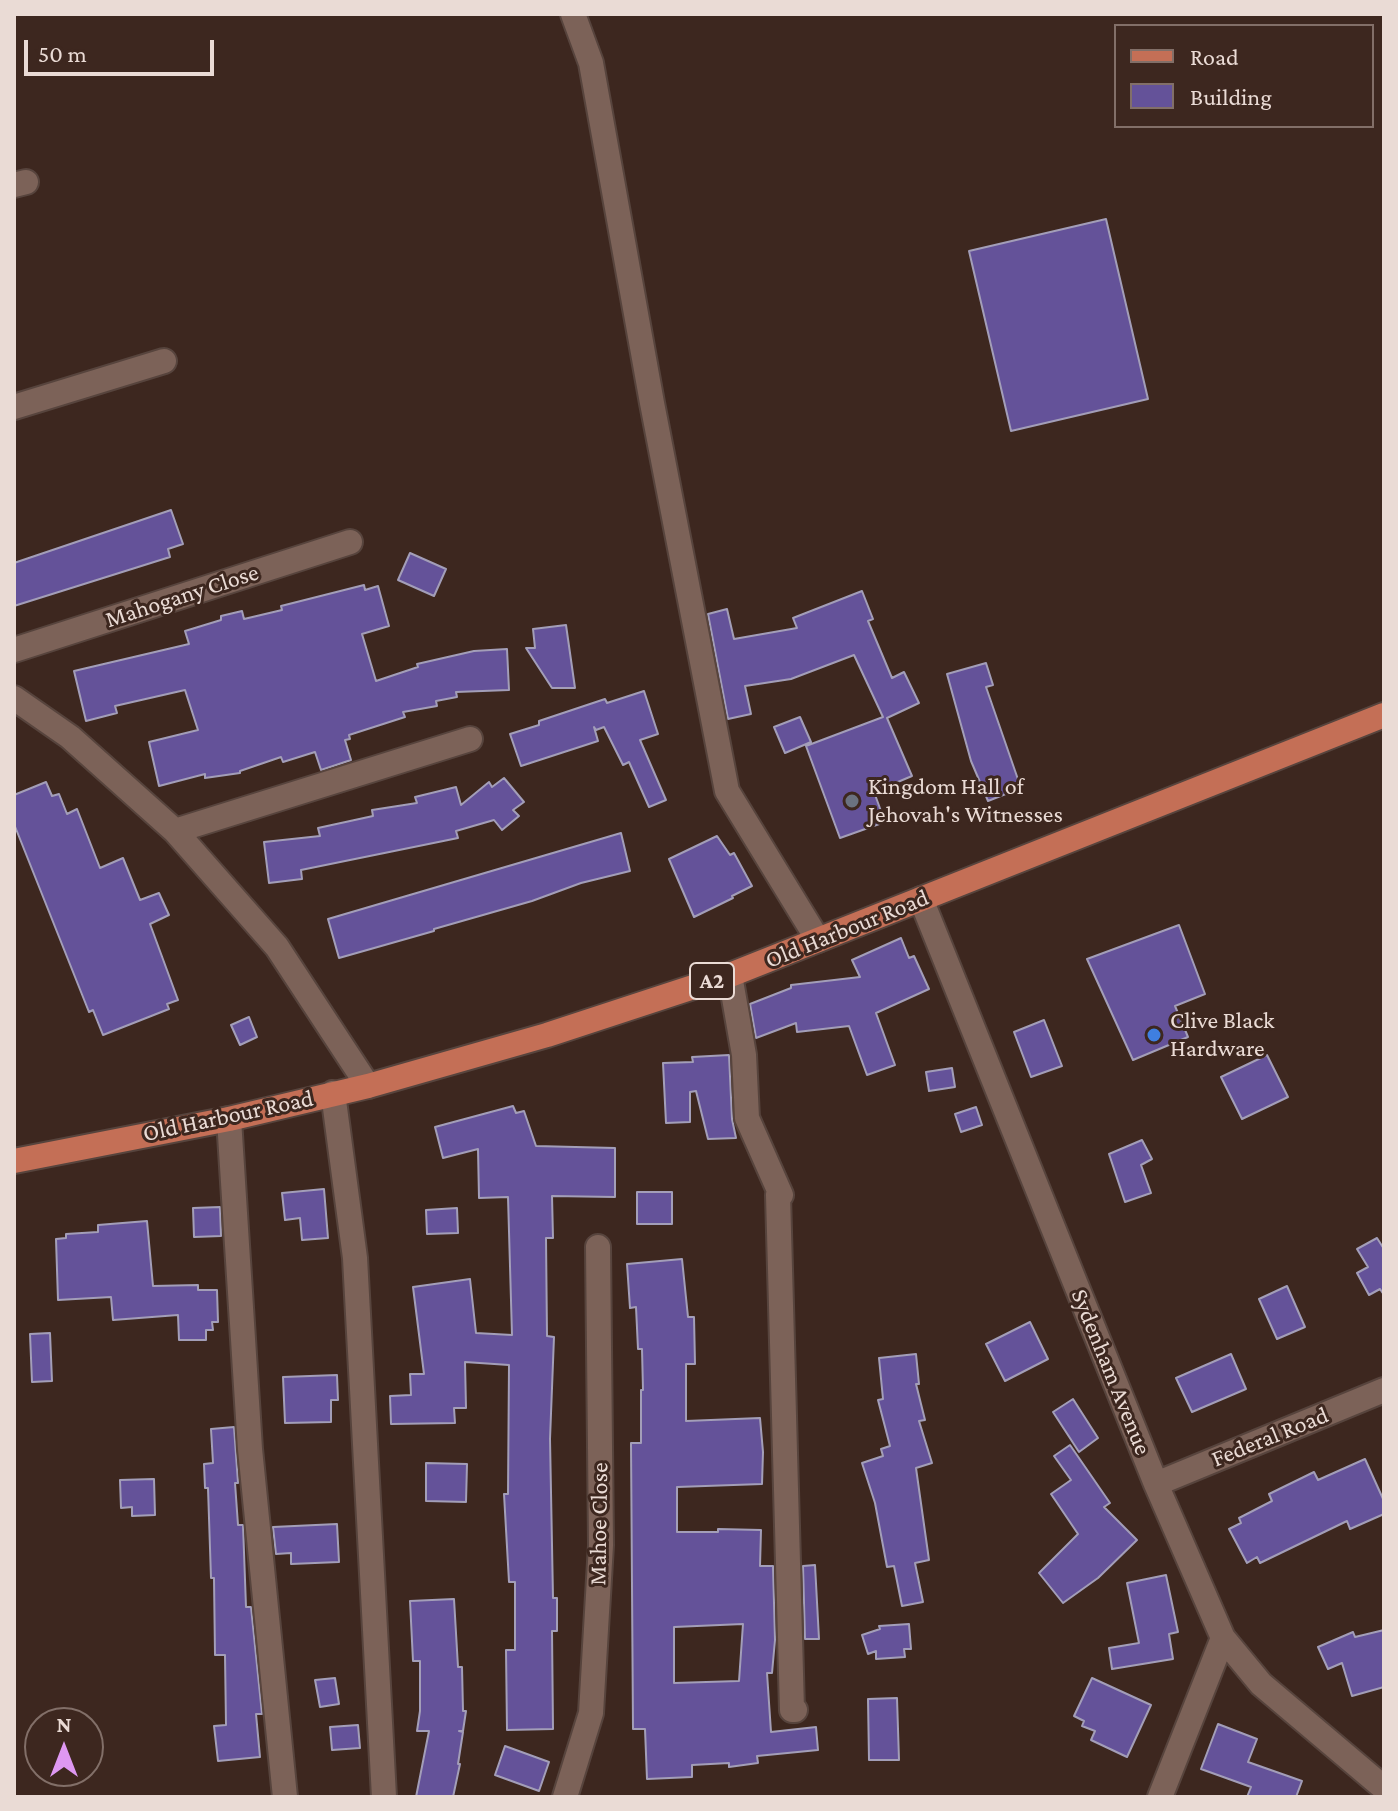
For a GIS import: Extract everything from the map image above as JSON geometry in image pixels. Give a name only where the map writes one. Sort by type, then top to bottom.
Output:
[{"type":"main road","name":"Old Harbour Road","points":[[14,1161],[229,1119],[368,1086],[547,1035],[730,975],[1384,715]]},
{"type":"street","points":[[573,14],[591,63],[727,791],[818,940]]},
{"type":"street","points":[[14,407],[164,361]]},
{"type":"street","name":"Mahogany Close","points":[[14,650],[350,542]]},
{"type":"street","points":[[14,698],[70,737],[175,831],[277,947],[368,1086]]},
{"type":"street","points":[[175,831],[470,739]]},
{"type":"street","name":"Sydenham Avenue","points":[[921,899],[1156,1484],[1223,1638],[1261,1684],[1384,1788]]},
{"type":"street","points":[[730,975],[744,1055],[747,1118],[781,1195],[778,1195],[791,1694],[792,1710],[795,1710]]},
{"type":"street","points":[[333,1093],[355,1258],[384,1797]]},
{"type":"street","points":[[229,1119],[250,1449],[285,1797]]},
{"type":"street","name":"Mahoe Close","points":[[565,1797],[591,1713],[597,1621],[601,1545],[598,1247]]},
{"type":"street","name":"Federal Road","points":[[1156,1484],[1384,1390]]},
{"type":"street","points":[[1160,1797],[1223,1638]]},
{"type":"building","points":[[1106,219],[1148,399],[1011,431],[969,251]]},
{"type":"building","points":[[171,510],[183,544],[168,549],[170,557],[14,606],[14,563]]},
{"type":"building","points":[[410,553],[446,569],[434,596],[398,580]]},
{"type":"building","points":[[364,585],[365,590],[378,586],[389,626],[362,634],[376,681],[418,667],[417,664],[474,651],[507,649],[509,690],[456,692],[457,697],[436,701],[437,706],[403,712],[405,717],[349,735],[350,739],[345,740],[351,760],[321,770],[315,752],[283,762],[281,757],[240,773],[205,778],[205,774],[159,786],[149,742],[198,730],[185,690],[115,706],[117,713],[86,721],[74,671],[189,644],[185,631],[221,620],[221,616],[242,611],[244,619],[282,610],[281,606]]},
{"type":"building","points":[[862,591],[873,619],[868,621],[892,678],[904,672],[919,703],[887,718],[912,776],[874,792],[885,822],[840,838],[806,746],[883,717],[854,655],[791,679],[745,686],[751,714],[728,719],[708,614],[727,609],[734,639],[797,628],[793,618]]},
{"type":"building","points":[[566,625],[575,688],[552,688],[526,648],[535,648],[533,629]]},
{"type":"building","points":[[986,663],[993,685],[986,687],[1021,788],[988,801],[971,761],[947,674]]},
{"type":"building","points":[[644,691],[658,734],[640,740],[666,800],[649,807],[629,762],[623,765],[604,727],[596,730],[594,727],[598,741],[521,766],[510,734],[605,699],[607,703]]},
{"type":"building","points":[[800,717],[811,742],[785,753],[774,727]]},
{"type":"building","points":[[504,778],[524,802],[513,810],[519,816],[502,830],[494,820],[456,831],[458,838],[301,870],[302,879],[269,883],[264,842],[320,836],[318,828],[373,816],[372,810],[417,803],[415,797],[456,787],[461,805],[489,782],[492,787]]},
{"type":"building","points":[[46,782],[52,796],[59,794],[67,814],[77,809],[100,868],[123,858],[140,900],[159,893],[169,915],[150,924],[178,1000],[167,1004],[169,1009],[103,1035],[93,1010],[89,1012],[14,824],[14,795]]},
{"type":"building","points":[[621,833],[630,871],[581,883],[532,901],[339,958],[328,919]]},
{"type":"building","points":[[717,836],[730,855],[734,853],[752,886],[694,917],[669,859]]},
{"type":"building","points":[[1179,925],[1205,994],[1175,1006],[1188,1037],[1133,1060],[1087,959]]},
{"type":"building","points":[[901,938],[909,958],[914,956],[929,989],[876,1013],[895,1065],[867,1075],[849,1026],[797,1032],[796,1023],[756,1038],[750,1004],[791,988],[791,985],[860,977],[852,960]]},
{"type":"building","points":[[249,1017],[257,1037],[240,1045],[231,1025]]},
{"type":"building","points":[[1044,1020],[1062,1066],[1031,1077],[1014,1032]]},
{"type":"building","points":[[729,1055],[736,1138],[708,1139],[696,1091],[690,1092],[690,1122],[666,1123],[663,1063],[693,1062],[692,1057]]},
{"type":"building","points":[[1267,1055],[1288,1097],[1242,1119],[1221,1077]]},
{"type":"building","points":[[952,1068],[955,1087],[929,1091],[926,1072]]},
{"type":"building","points":[[513,1106],[516,1113],[524,1111],[536,1146],[615,1148],[615,1197],[552,1196],[553,1238],[546,1238],[547,1336],[554,1337],[550,1439],[553,1598],[557,1598],[557,1631],[552,1631],[553,1729],[507,1730],[506,1650],[515,1650],[515,1582],[509,1582],[504,1494],[508,1494],[509,1365],[465,1362],[466,1408],[454,1408],[455,1423],[391,1424],[390,1396],[411,1395],[410,1374],[424,1374],[413,1287],[470,1279],[476,1333],[512,1335],[508,1197],[479,1198],[478,1149],[443,1158],[435,1127]]},
{"type":"building","points":[[976,1107],[982,1125],[961,1132],[955,1114]]},
{"type":"building","points":[[1142,1140],[1152,1159],[1141,1165],[1151,1193],[1125,1202],[1109,1154]]},
{"type":"building","points":[[324,1189],[328,1238],[302,1240],[300,1218],[285,1220],[282,1193]]},
{"type":"building","points":[[637,1192],[672,1192],[672,1224],[637,1224]]},
{"type":"building","points":[[220,1207],[221,1236],[194,1237],[193,1208]]},
{"type":"building","points":[[457,1208],[458,1233],[427,1234],[426,1210]]},
{"type":"building","points":[[147,1221],[153,1286],[198,1285],[198,1290],[217,1290],[218,1322],[212,1322],[213,1330],[206,1330],[206,1340],[179,1340],[178,1315],[113,1320],[111,1297],[58,1300],[56,1239],[66,1238],[66,1234],[98,1232],[98,1225]]},
{"type":"building","points":[[1377,1238],[1384,1249],[1384,1295],[1380,1289],[1369,1295],[1357,1273],[1368,1267],[1357,1249]]},
{"type":"building","points":[[682,1259],[688,1317],[694,1317],[695,1364],[686,1364],[686,1421],[760,1418],[762,1484],[677,1487],[677,1532],[761,1530],[760,1566],[773,1566],[775,1640],[772,1673],[767,1673],[771,1732],[816,1727],[818,1750],[757,1756],[758,1763],[729,1767],[729,1763],[692,1765],[692,1777],[647,1779],[645,1729],[633,1729],[631,1443],[641,1443],[643,1390],[642,1349],[638,1349],[636,1307],[630,1308],[627,1264]],"holes":[[[743,1624],[739,1681],[674,1683],[674,1627]]]},
{"type":"building","points":[[1287,1286],[1305,1327],[1277,1339],[1259,1299]]},
{"type":"building","points":[[1030,1322],[1048,1359],[1005,1381],[986,1344]]},
{"type":"building","points":[[50,1333],[52,1381],[32,1382],[30,1334]]},
{"type":"building","points":[[916,1354],[919,1384],[916,1384],[925,1420],[919,1421],[932,1463],[916,1468],[929,1560],[915,1563],[923,1602],[902,1606],[894,1566],[887,1567],[875,1503],[862,1463],[883,1456],[881,1449],[890,1446],[878,1400],[883,1399],[879,1358]]},
{"type":"building","points":[[1231,1354],[1246,1389],[1192,1412],[1176,1378]]},
{"type":"building","points":[[337,1375],[338,1400],[331,1400],[331,1422],[285,1423],[283,1377]]},
{"type":"building","points":[[1073,1399],[1098,1438],[1079,1452],[1053,1412]]},
{"type":"building","points":[[234,1427],[238,1483],[235,1483],[238,1525],[243,1525],[246,1607],[251,1607],[262,1714],[256,1714],[260,1757],[218,1761],[214,1726],[226,1725],[225,1655],[215,1655],[214,1578],[211,1578],[208,1488],[205,1488],[204,1464],[213,1463],[211,1429]]},
{"type":"building","points":[[1070,1445],[1110,1503],[1104,1507],[1137,1540],[1098,1578],[1063,1603],[1039,1573],[1078,1534],[1051,1494],[1071,1480],[1054,1456]]},
{"type":"building","points":[[1365,1459],[1384,1501],[1384,1514],[1350,1529],[1347,1521],[1260,1563],[1257,1557],[1247,1563],[1229,1529],[1241,1523],[1239,1518],[1272,1501],[1269,1494],[1314,1472],[1318,1480]]},
{"type":"building","points":[[426,1463],[467,1464],[466,1502],[426,1501]]},
{"type":"building","points":[[154,1479],[155,1515],[132,1516],[132,1507],[121,1508],[120,1480]]},
{"type":"building","points":[[337,1524],[339,1562],[291,1564],[291,1553],[276,1554],[273,1527]]},
{"type":"building","points":[[815,1565],[819,1639],[805,1639],[803,1566]]},
{"type":"building","points":[[1166,1575],[1178,1632],[1169,1634],[1173,1659],[1112,1669],[1109,1648],[1139,1643],[1127,1583]]},
{"type":"building","points":[[454,1599],[458,1667],[462,1667],[463,1711],[466,1711],[463,1731],[459,1731],[463,1732],[460,1764],[453,1797],[416,1797],[429,1731],[417,1731],[420,1661],[413,1661],[410,1601]]},
{"type":"building","points":[[909,1624],[911,1649],[904,1649],[905,1657],[876,1659],[876,1651],[868,1654],[862,1635],[880,1629],[879,1626]]},
{"type":"building","points":[[1384,1630],[1384,1687],[1352,1696],[1342,1663],[1328,1669],[1318,1647],[1353,1632],[1355,1637]]},
{"type":"building","points":[[335,1678],[339,1704],[320,1707],[315,1680]]},
{"type":"building","points":[[1092,1678],[1151,1705],[1127,1757],[1091,1740],[1095,1731],[1082,1726],[1084,1721],[1074,1716]]},
{"type":"building","points":[[897,1698],[899,1760],[869,1760],[868,1699]]},
{"type":"building","points":[[1218,1724],[1257,1739],[1248,1762],[1302,1781],[1296,1797],[1247,1797],[1251,1787],[1201,1769]]},
{"type":"building","points":[[358,1725],[360,1748],[332,1750],[330,1727]]},
{"type":"building","points":[[505,1746],[549,1762],[539,1791],[495,1775]]},
{"type":"place","name":"Kingdom Hall of Jehovah's Witnesses","points":[[852,801]]},
{"type":"place","name":"Clive Black Hardware","points":[[1154,1035]]}]
